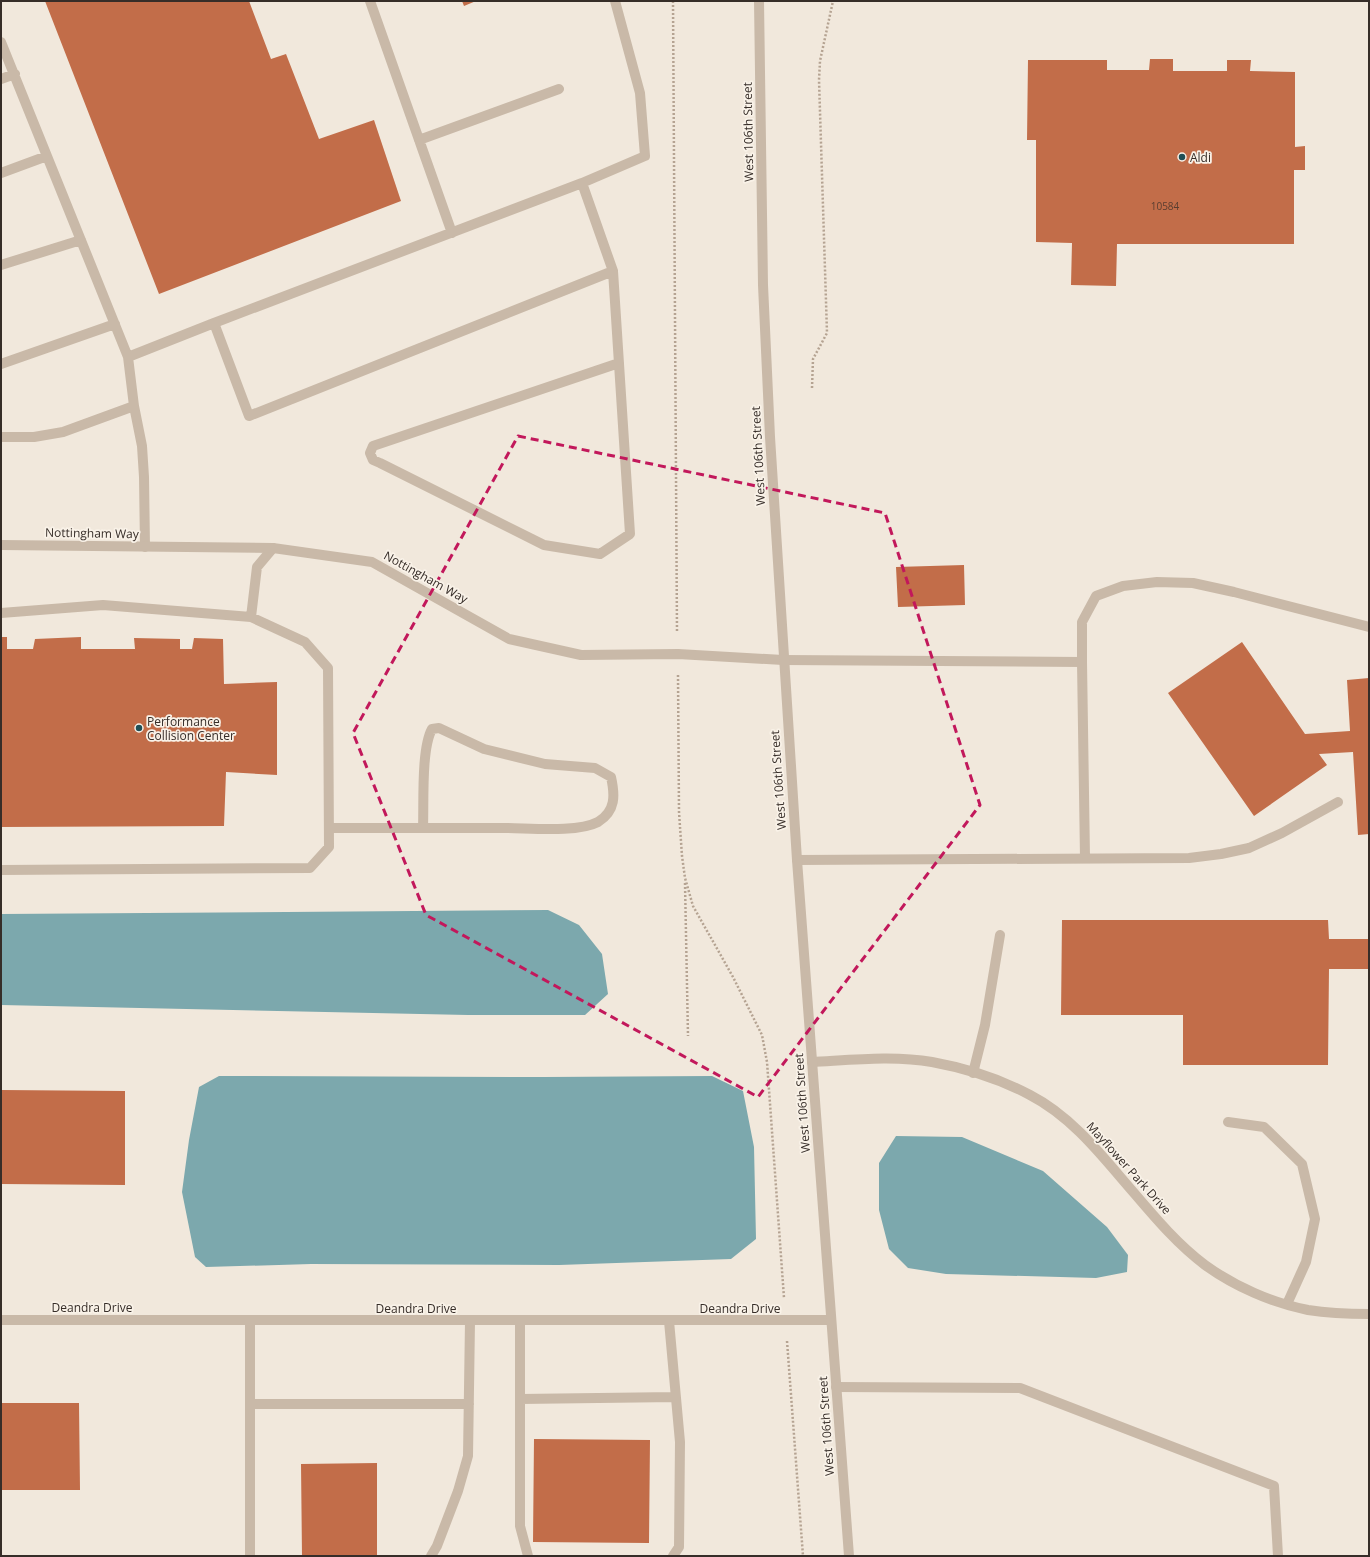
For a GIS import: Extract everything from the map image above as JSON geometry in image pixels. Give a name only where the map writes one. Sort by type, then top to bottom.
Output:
[{"type":"street","points":[[370,1],[452,233]]},
{"type":"street","points":[[128,357],[582,183],[645,156],[640,93],[616,1]]},
{"type":"street","name":"West 106th Street","points":[[759,1],[763,285],[770,437],[783,660],[797,860],[849,1556]]},
{"type":"street","points":[[1,42],[128,357],[134,406],[142,446],[145,547]]},
{"type":"street","points":[[1,79],[14,74]]},
{"type":"street","points":[[419,140],[559,89]]},
{"type":"street","points":[[1,173],[47,156]]},
{"type":"street","points":[[582,183],[613,271],[619,363],[630,534],[600,554],[544,545],[373,460],[370,453],[373,446],[619,363]]},
{"type":"street","points":[[1,265],[81,240]]},
{"type":"street","points":[[214,324],[249,416],[613,271]]},
{"type":"street","points":[[1,364],[115,324]]},
{"type":"street","points":[[1,437],[34,437],[64,432],[134,406]]},
{"type":"street","name":"Nottingham Way","points":[[1,545],[273,548],[372,562],[509,639],[581,655],[678,654],[783,660],[1082,662]]},
{"type":"street","points":[[251,618],[257,567],[273,548]]},
{"type":"street","points":[[1085,858],[1082,622],[1096,596],[1123,586],[1150,583],[1200,585],[1234,592],[1369,627]]},
{"type":"street","points":[[1,613],[103,605],[251,618],[305,642],[328,668],[329,828],[329,847],[310,868],[1,870]]},
{"type":"street","points":[[329,828],[423,828],[559,828],[582,827],[598,822],[612,809],[614,792],[611,777],[595,768],[545,764],[484,749],[439,728],[432,729],[428,737],[426,751],[423,828]]},
{"type":"street","points":[[797,860],[1190,858],[1221,854],[1249,848],[1282,833],[1338,802]]},
{"type":"street","points":[[973,1073],[985,1024],[1000,935]]},
{"type":"street","name":"Mayflower Park Drive","points":[[812,1062],[903,1060],[931,1062],[973,1073],[1011,1086],[1031,1095],[1052,1108],[1093,1144],[1154,1216],[1182,1245],[1204,1264],[1225,1278],[1258,1294],[1308,1310],[1369,1314]]},
{"type":"street","points":[[1228,1122],[1264,1127],[1302,1164],[1315,1218],[1306,1262],[1287,1304]]},
{"type":"street","name":"Deandra Drive","points":[[1,1320],[831,1320]]},
{"type":"street","points":[[250,1321],[250,1556]]},
{"type":"street","points":[[431,1556],[458,1491],[468,1456],[470,1321]]},
{"type":"street","points":[[520,1321],[520,1526],[528,1556]]},
{"type":"street","points":[[669,1321],[680,1442],[679,1547],[673,1556]]},
{"type":"street","points":[[836,1387],[1020,1388],[1274,1486],[1278,1556]]},
{"type":"street","points":[[520,1399],[676,1397]]},
{"type":"street","points":[[250,1404],[469,1404]]},
{"type":"path","points":[[673,1],[679,812],[685,878],[688,1036]]},
{"type":"path","points":[[812,388],[813,359],[828,333],[819,80],[820,61],[833,1]]},
{"type":"path","points":[[685,878],[693,906],[733,977],[762,1035],[768,1062],[803,1556]]},
{"type":"highlighted area","points":[[518,436],[885,513],[980,805],[758,1097],[426,915],[353,733]]},
{"type":"water","points":[[548,910],[579,925],[602,954],[608,994],[585,1015],[468,1015],[1,1005],[1,914]]},
{"type":"water","points":[[219,1076],[712,1076],[743,1091],[754,1147],[756,1239],[731,1259],[559,1265],[311,1264],[206,1267],[195,1257],[182,1192],[189,1140],[199,1087]]},
{"type":"water","points":[[896,1136],[962,1137],[1043,1171],[1107,1227],[1128,1255],[1127,1272],[1096,1278],[946,1274],[908,1268],[889,1249],[879,1210],[879,1163]]},
{"type":"building","points":[[45,1],[249,1],[271,59],[286,54],[319,139],[374,120],[401,201],[159,294]]},
{"type":"building","points":[[462,1],[476,1],[464,6]]},
{"type":"building","points":[[1150,59],[1173,59],[1173,71],[1227,71],[1227,60],[1251,60],[1250,71],[1295,72],[1295,147],[1305,146],[1305,170],[1294,170],[1294,244],[1117,244],[1116,286],[1071,285],[1072,243],[1036,242],[1036,140],[1027,140],[1028,60],[1107,60],[1107,70],[1149,70]]},
{"type":"building","points":[[964,565],[965,605],[898,607],[896,567]]},
{"type":"building","name":"Performance Collision Center","points":[[1,637],[7,637],[7,649],[33,649],[35,639],[81,637],[81,649],[135,649],[134,638],[180,639],[180,649],[192,649],[194,638],[223,639],[224,684],[277,682],[277,775],[226,772],[224,826],[1,827]]},
{"type":"building","points":[[1242,642],[1305,734],[1350,731],[1347,680],[1369,678],[1369,834],[1358,835],[1353,752],[1319,754],[1327,765],[1254,816],[1168,693]]},
{"type":"building","points":[[1062,920],[1328,920],[1329,939],[1369,939],[1369,969],[1329,969],[1328,1065],[1183,1065],[1183,1015],[1061,1015]]},
{"type":"building","points":[[1,1090],[125,1091],[125,1185],[1,1184]]},
{"type":"building","points":[[1,1403],[79,1403],[80,1490],[1,1490]]},
{"type":"building","points":[[534,1439],[650,1440],[649,1543],[533,1542]]},
{"type":"building","points":[[377,1463],[377,1556],[302,1556],[301,1464]]},
{"type":"place","name":"Aldi","points":[[1182,157]]},
{"type":"place","name":"Performance Collision Center","points":[[139,728]]}]
